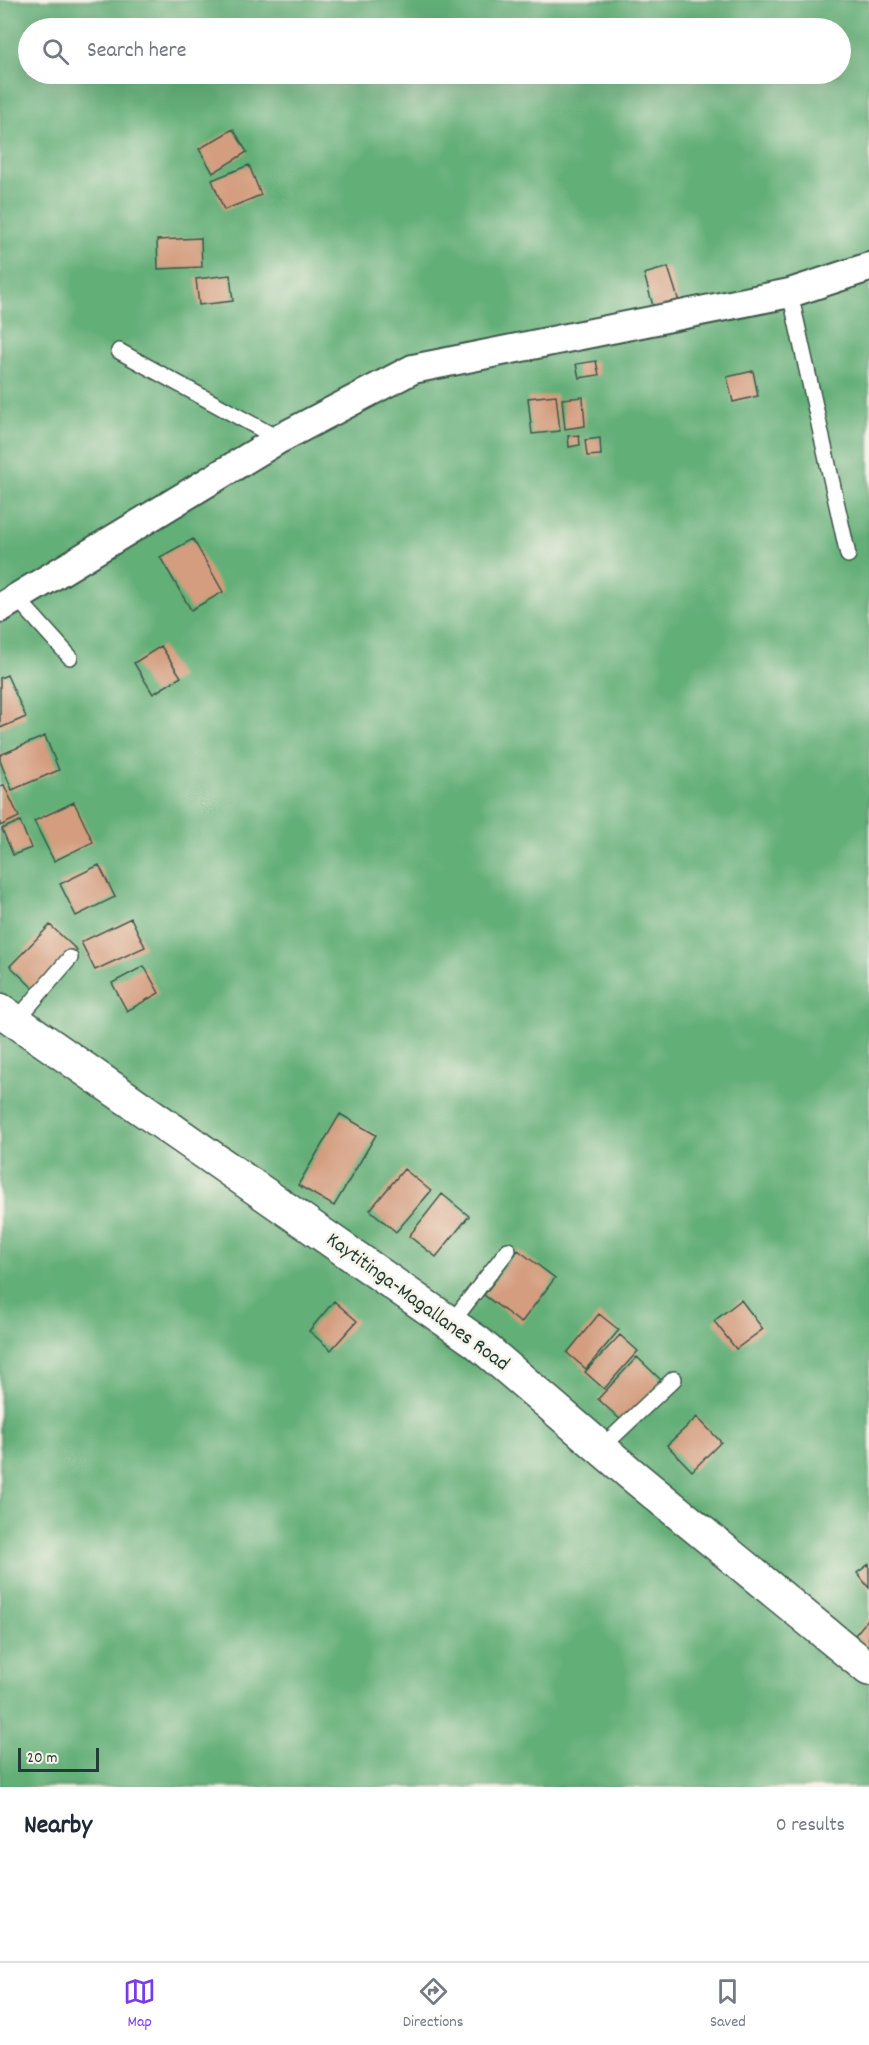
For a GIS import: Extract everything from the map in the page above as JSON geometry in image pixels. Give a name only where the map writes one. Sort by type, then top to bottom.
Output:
[{"type":"main road","name":"Kaytitinga-Magallanes Road","points":[[8,1016],[477,1342],[601,1448],[869,1669]]},
{"type":"street","points":[[8,602],[279,439],[413,369],[790,293],[869,267]]},
{"type":"lane","points":[[790,293],[848,555]]},
{"type":"lane","points":[[119,351],[279,439]]},
{"type":"lane","points":[[8,602],[70,657]]},
{"type":"lane","points":[[8,1016],[70,958]]},
{"type":"lane","points":[[451,1323],[508,1250]]},
{"type":"lane","points":[[601,1448],[674,1379]]},
{"type":"green space","points":[[0,0],[869,0],[869,1787],[0,1787]]},
{"type":"building","points":[[233,129],[247,152],[213,173],[199,149]]},
{"type":"building","points":[[249,165],[261,195],[224,210],[212,180]]},
{"type":"building","points":[[201,238],[202,267],[158,269],[157,240]]},
{"type":"building","points":[[668,267],[680,305],[655,313],[644,274]]},
{"type":"building","points":[[230,275],[233,301],[199,305],[196,279]]},
{"type":"building","points":[[596,361],[599,375],[579,378],[576,364]]},
{"type":"building","points":[[753,371],[758,396],[733,402],[727,377]]},
{"type":"building","points":[[556,395],[560,431],[532,434],[528,398]]},
{"type":"building","points":[[583,397],[585,426],[565,429],[562,399]]},
{"type":"building","points":[[579,435],[580,445],[569,447],[568,436]]},
{"type":"building","points":[[600,438],[601,455],[587,456],[585,440]]},
{"type":"building","points":[[193,539],[223,592],[191,610],[160,557]]},
{"type":"building","points":[[161,646],[181,677],[153,694],[134,663]]},
{"type":"building","points":[[7,675],[26,717],[0,728],[0,678]]},
{"type":"building","points":[[45,736],[59,770],[12,790],[0,761],[0,755]]},
{"type":"building","points":[[4,785],[19,817],[0,826],[0,786]]},
{"type":"building","points":[[74,802],[93,842],[54,861],[34,821]]},
{"type":"building","points":[[20,821],[31,848],[13,855],[2,829]]},
{"type":"building","points":[[99,865],[115,897],[76,916],[60,884]]},
{"type":"building","points":[[131,918],[145,947],[95,970],[81,942]]},
{"type":"building","points":[[50,925],[77,950],[37,992],[10,966]]},
{"type":"building","points":[[144,966],[159,993],[127,1011],[112,983]]},
{"type":"building","points":[[340,1114],[376,1135],[334,1206],[298,1185]]},
{"type":"building","points":[[404,1169],[431,1191],[396,1232],[370,1210]]},
{"type":"building","points":[[442,1194],[469,1216],[436,1257],[409,1236]]},
{"type":"building","points":[[518,1250],[555,1278],[521,1323],[484,1295]]},
{"type":"building","points":[[741,1300],[763,1329],[736,1349],[714,1321]]},
{"type":"building","points":[[334,1301],[357,1321],[331,1350],[309,1331]]},
{"type":"building","points":[[599,1314],[619,1330],[586,1369],[567,1353]]},
{"type":"building","points":[[620,1335],[638,1351],[604,1389],[585,1372]]},
{"type":"building","points":[[637,1357],[662,1381],[623,1422],[598,1399]]},
{"type":"building","points":[[697,1417],[721,1442],[692,1471],[667,1445]]},
{"type":"building","points":[[869,1564],[869,1588],[857,1573]]},
{"type":"building","points":[[869,1618],[869,1652],[855,1635]]}]
